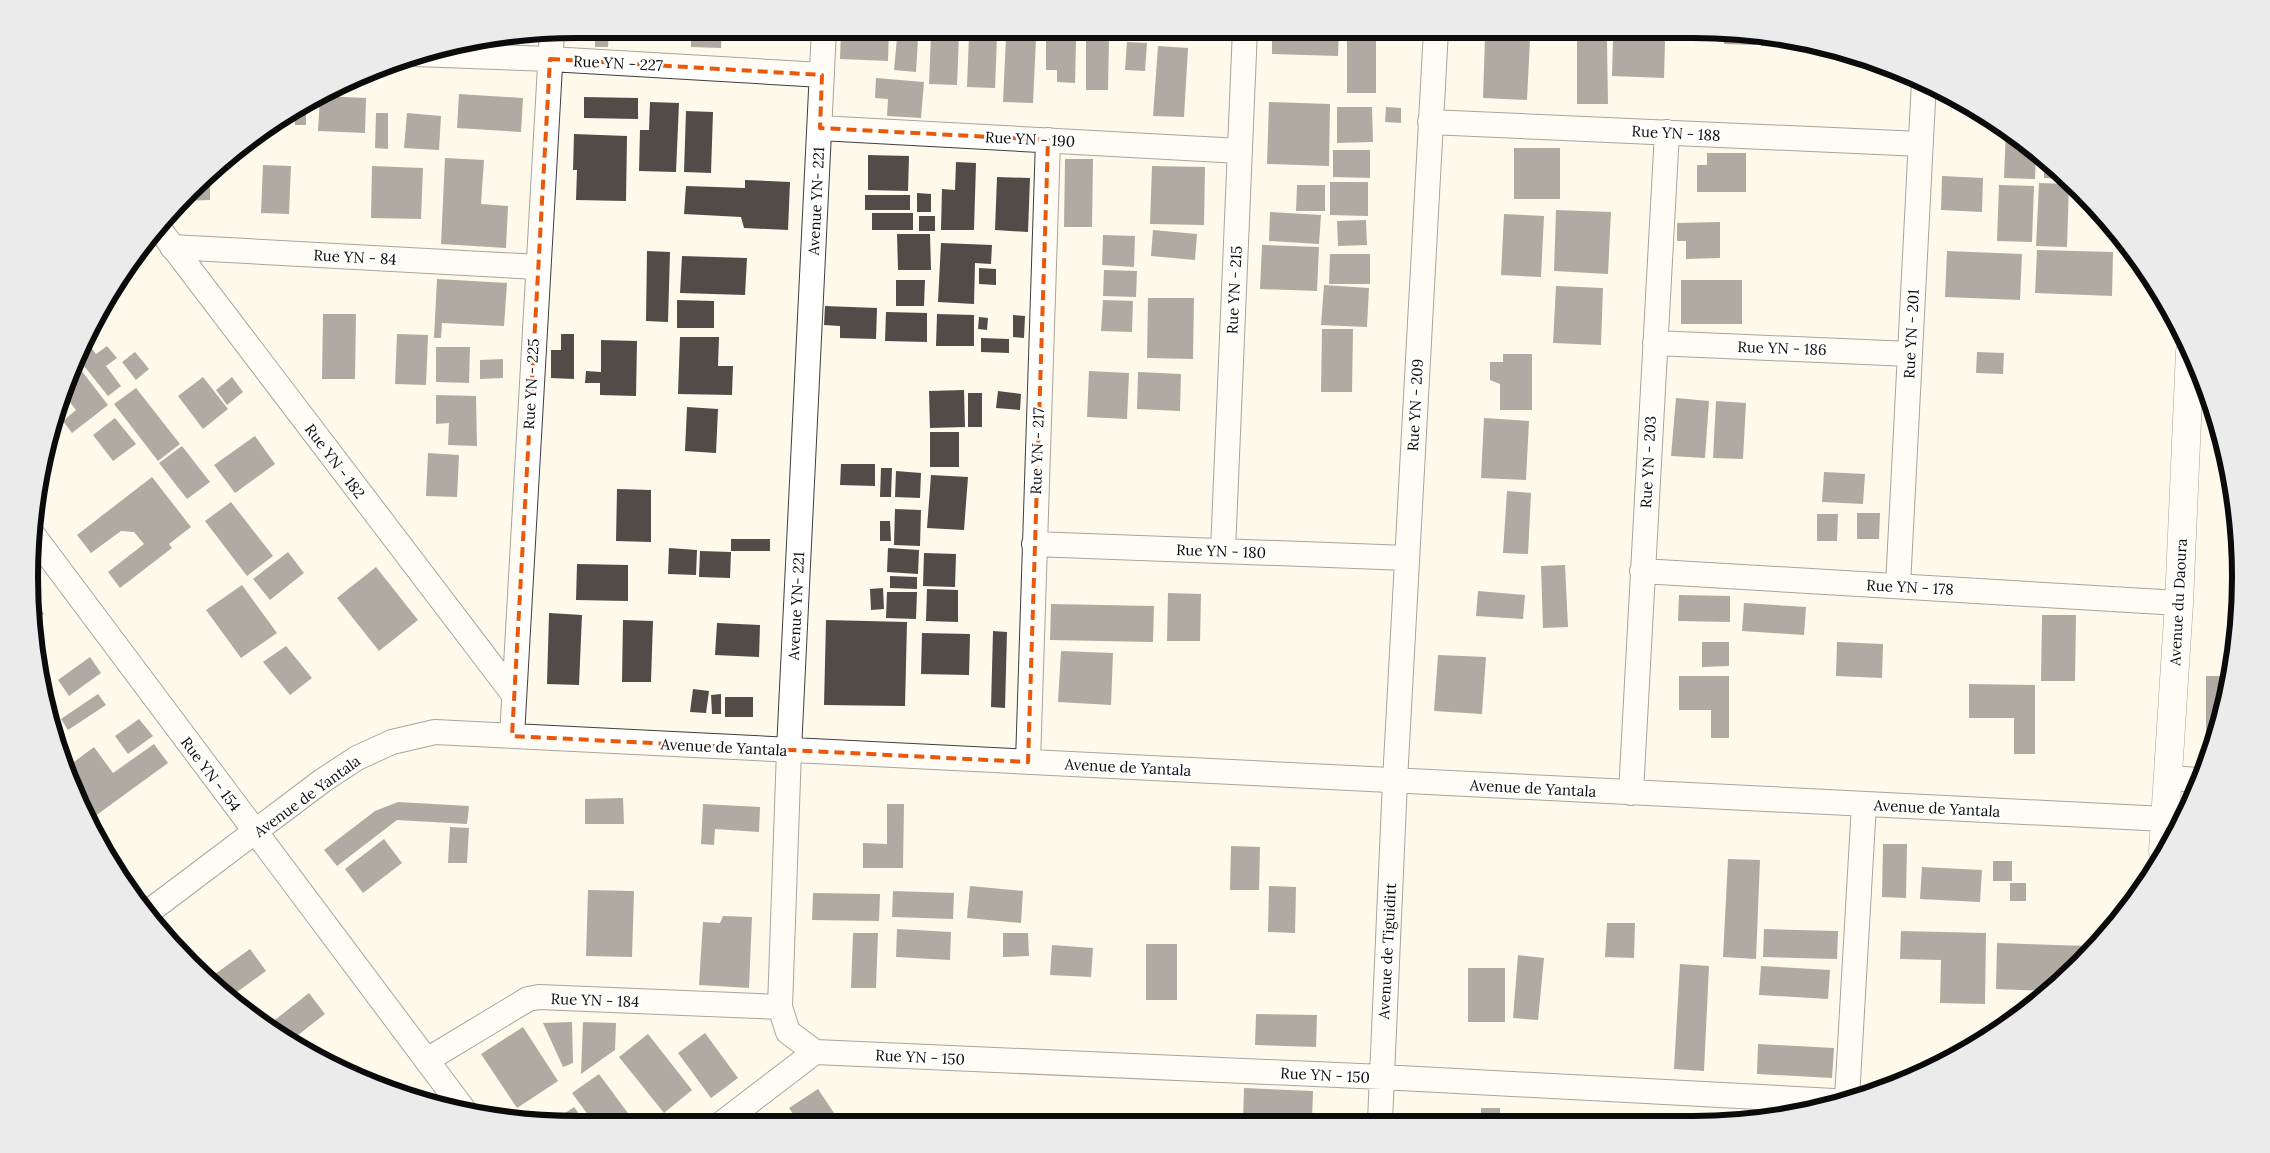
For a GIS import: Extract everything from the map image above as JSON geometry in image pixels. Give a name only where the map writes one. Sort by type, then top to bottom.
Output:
[{"type":"street","name":"Avenue YN- 221","points":[[815,1052],[788,1032],[780,1007],[789,750],[824,38]]},
{"type":"street","name":"Rue YN - 215","points":[[1222,551],[1245,38]]},
{"type":"street","name":"Rue YN - 209","points":[[1395,781],[1435,38]]},
{"type":"street","name":"Rue YN - 225","points":[[512,736],[551,39]]},
{"type":"street","name":"Rue YN - 227","points":[[441,55],[550,59],[822,75]]},
{"type":"street","name":"Rue YN - 201","points":[[1898,586],[1924,89]]},
{"type":"street","name":"Rue YN - 188","points":[[1430,122],[1921,144]]},
{"type":"street","name":"Rue YN - 190","points":[[820,128],[1240,151]]},
{"type":"street","name":"Rue YN - 203","points":[[1631,793],[1667,132]]},
{"type":"street","name":"Rue YN - 217","points":[[1028,762],[1048,140]]},
{"type":"street","name":"Rue YN - 182","points":[[161,233],[514,695]]},
{"type":"street","name":"Rue YN - 84","points":[[172,248],[538,267]]},
{"type":"street","name":"Rue YN - 186","points":[[1655,343],[1910,354]]},
{"type":"street","name":"Avenue du Daoura","points":[[2164,839],[2179,603],[2189,366]]},
{"type":"street","name":"Rue YN - 154","points":[[39,543],[458,1102]]},
{"type":"street","name":"Rue YN - 180","points":[[1034,544],[1407,558]]},
{"type":"street","name":"Rue YN - 178","points":[[1642,571],[2179,603]]},
{"type":"street","name":"Avenue de Yantala","points":[[152,909],[322,781],[357,758],[392,742],[436,732],[2165,820]]},
{"type":"street","points":[[2167,778],[2192,780]]},
{"type":"street","name":"Avenue de Tiguiditt","points":[[1380,1116],[1395,781]]},
{"type":"street","points":[[1847,1093],[1864,804]]},
{"type":"street","name":"Rue YN - 184","points":[[427,1060],[528,999],[539,997],[780,1007]]},
{"type":"street","points":[[731,1116],[815,1052]]},
{"type":"street","name":"Rue YN - 150","points":[[815,1052],[1382,1077],[1819,1100]]},
{"type":"highlighted area","points":[[550,59],[822,75],[820,128],[1048,140],[1028,762],[512,736]]},
{"type":"building","points":[[562,38],[571,38],[571,41],[562,40]]},
{"type":"building","points":[[595,38],[608,38],[608,47],[595,47]]},
{"type":"building","points":[[691,38],[722,38],[721,48],[691,47]]},
{"type":"building","points":[[841,38],[889,38],[888,61],[840,59]]},
{"type":"building","points":[[897,38],[918,39],[916,72],[894,70]]},
{"type":"building","points":[[931,38],[959,38],[957,85],[929,84]]},
{"type":"building","points":[[969,38],[997,38],[995,88],[967,87]]},
{"type":"building","points":[[1006,38],[1036,39],[1033,103],[1003,102]]},
{"type":"building","points":[[1272,38],[1339,38],[1338,56],[1272,54]]},
{"type":"building","points":[[1347,38],[1376,38],[1376,93],[1347,93]]},
{"type":"building","points":[[1485,38],[1530,39],[1527,100],[1483,98]]},
{"type":"building","points":[[1046,39],[1076,40],[1075,83],[1057,82],[1057,70],[1046,70]]},
{"type":"building","points":[[1086,39],[1109,39],[1108,90],[1086,90]]},
{"type":"building","points":[[1613,39],[1665,41],[1664,78],[1612,76]]},
{"type":"building","points":[[1724,39],[1755,41],[1755,45],[1724,44]]},
{"type":"building","points":[[1577,41],[1607,41],[1608,104],[1577,104]]},
{"type":"building","points":[[1127,42],[1147,43],[1145,71],[1125,70]]},
{"type":"building","points":[[1761,42],[1794,47],[1761,46]]},
{"type":"building","points":[[1158,46],[1188,48],[1184,117],[1153,116]]},
{"type":"building","points":[[876,78],[924,82],[921,118],[887,116],[888,99],[875,98]]},
{"type":"building","points":[[459,94],[523,98],[521,132],[457,128]]},
{"type":"building","points":[[332,97],[366,98],[365,133],[318,131],[320,103]]},
{"type":"building","points":[[584,97],[638,98],[638,119],[584,118]]},
{"type":"building","points":[[650,102],[679,103],[676,172],[639,171],[640,130],[649,130]]},
{"type":"building","points":[[1269,102],[1330,104],[1329,166],[1267,164]]},
{"type":"building","points":[[1337,107],[1372,107],[1373,142],[1337,143]]},
{"type":"building","points":[[1386,107],[1401,108],[1401,123],[1385,122]]},
{"type":"building","points":[[306,111],[306,125],[295,125],[295,117]]},
{"type":"building","points":[[686,111],[713,112],[711,173],[684,172]]},
{"type":"building","points":[[376,113],[388,113],[388,149],[375,148]]},
{"type":"building","points":[[407,113],[441,116],[439,150],[404,148]]},
{"type":"building","points":[[574,134],[627,136],[626,201],[576,200],[577,170],[573,170]]},
{"type":"building","points":[[2006,137],[2036,160],[2035,179],[2004,178]]},
{"type":"building","points":[[1514,148],[1560,148],[1560,199],[1514,199]]},
{"type":"building","points":[[1333,150],[1370,150],[1370,178],[1333,177]]},
{"type":"building","points":[[1707,153],[1746,153],[1746,192],[1697,192],[1697,165],[1707,165]]},
{"type":"building","points":[[868,155],[909,156],[908,191],[868,190]]},
{"type":"building","points":[[445,158],[484,160],[481,204],[508,206],[506,248],[441,244]]},
{"type":"building","points":[[1065,159],[1093,159],[1092,227],[1064,227]]},
{"type":"building","points":[[956,162],[976,163],[974,230],[941,230],[942,189],[955,190]]},
{"type":"building","points":[[263,165],[291,166],[289,214],[261,213]]},
{"type":"building","points":[[372,166],[423,168],[421,219],[371,218]]},
{"type":"building","points":[[1152,166],[1205,167],[1204,225],[1150,224]]},
{"type":"building","points":[[2044,167],[2057,179],[2044,178]]},
{"type":"building","points":[[1942,176],[1983,178],[1982,212],[1941,210]]},
{"type":"building","points":[[997,177],[1030,178],[1028,232],[995,230]]},
{"type":"building","points":[[745,180],[790,182],[788,230],[744,228],[741,217],[684,214],[686,186],[745,188]]},
{"type":"building","points":[[210,181],[210,200],[190,201]]},
{"type":"building","points":[[1330,182],[1368,182],[1368,216],[1330,215]]},
{"type":"building","points":[[2039,183],[2063,184],[2069,189],[2067,247],[2036,246]]},
{"type":"building","points":[[1297,185],[1325,185],[1325,211],[1296,211]]},
{"type":"building","points":[[1999,185],[2034,186],[2032,242],[1997,241]]},
{"type":"building","points":[[917,193],[931,194],[931,212],[917,212]]},
{"type":"building","points":[[865,195],[910,195],[910,210],[865,210]]},
{"type":"building","points":[[1556,210],[1611,212],[1608,274],[1554,271]]},
{"type":"building","points":[[1270,212],[1321,215],[1319,244],[1269,241]]},
{"type":"building","points":[[872,213],[913,213],[913,230],[872,230]]},
{"type":"building","points":[[1504,214],[1544,216],[1541,277],[1501,275]]},
{"type":"building","points":[[919,216],[935,216],[935,231],[919,231]]},
{"type":"building","points":[[1366,220],[1367,245],[1338,246],[1337,221]]},
{"type":"building","points":[[1720,222],[1720,258],[1686,259],[1686,241],[1677,241],[1677,223]]},
{"type":"building","points":[[1153,230],[1197,234],[1195,260],[1151,256]]},
{"type":"building","points":[[897,234],[930,234],[931,270],[898,270]]},
{"type":"building","points":[[1103,235],[1135,236],[1134,267],[1102,265]]},
{"type":"building","points":[[941,243],[992,245],[991,264],[975,263],[974,304],[938,302]]},
{"type":"building","points":[[1262,245],[1319,247],[1317,291],[1260,289]]},
{"type":"building","points":[[2037,250],[2113,252],[2112,296],[2035,293]]},
{"type":"building","points":[[647,251],[670,252],[668,322],[646,321]]},
{"type":"building","points":[[1947,251],[2022,254],[2020,300],[1945,297]]},
{"type":"building","points":[[1330,254],[1370,254],[1370,284],[1329,284]]},
{"type":"building","points":[[682,256],[747,258],[745,295],[680,293]]},
{"type":"building","points":[[979,268],[996,269],[996,285],[979,284]]},
{"type":"building","points":[[1104,270],[1137,271],[1136,297],[1103,296]]},
{"type":"building","points":[[437,279],[507,283],[504,326],[442,323],[441,338],[434,338]]},
{"type":"building","points":[[896,280],[925,280],[924,306],[896,306]]},
{"type":"building","points":[[1681,280],[1742,280],[1742,324],[1681,324]]},
{"type":"building","points":[[1324,285],[1369,288],[1367,327],[1321,325]]},
{"type":"building","points":[[1556,286],[1603,288],[1601,345],[1553,343]]},
{"type":"building","points":[[1148,298],[1194,298],[1193,359],[1147,358]]},
{"type":"building","points":[[677,300],[714,301],[714,328],[677,328]]},
{"type":"building","points":[[1103,300],[1133,301],[1132,332],[1101,331]]},
{"type":"building","points":[[825,306],[877,308],[876,339],[840,338],[840,326],[824,325]]},
{"type":"building","points":[[886,312],[927,313],[927,342],[885,341]]},
{"type":"building","points":[[323,314],[356,314],[355,379],[322,379]]},
{"type":"building","points":[[937,314],[974,315],[974,346],[936,346]]},
{"type":"building","points":[[1013,315],[1025,316],[1024,338],[1013,337]]},
{"type":"building","points":[[979,317],[988,318],[987,330],[978,329]]},
{"type":"building","points":[[1322,329],[1353,329],[1352,392],[1321,392]]},
{"type":"building","points":[[397,334],[428,335],[426,385],[395,384]]},
{"type":"building","points":[[561,334],[574,334],[574,379],[551,378],[551,350],[561,350]]},
{"type":"building","points":[[680,337],[719,337],[718,366],[733,366],[732,395],[678,394]]},
{"type":"building","points":[[981,338],[1009,339],[1009,353],[981,352]]},
{"type":"building","points":[[601,340],[637,341],[636,396],[600,395],[600,383],[585,383],[586,371],[601,372]]},
{"type":"building","points":[[90,346],[96,354],[107,346],[117,358],[106,366],[121,386],[108,396],[82,363]]},
{"type":"building","points":[[436,347],[470,347],[469,383],[436,382]]},
{"type":"building","points":[[135,352],[149,369],[136,380],[122,362]]},
{"type":"building","points":[[1977,352],[2004,353],[2003,374],[1976,373]]},
{"type":"building","points":[[1503,354],[1532,354],[1532,410],[1500,410],[1500,384],[1490,380],[1490,362],[1503,362]]},
{"type":"building","points":[[503,359],[503,378],[480,379],[480,360]]},
{"type":"building","points":[[80,368],[108,405],[72,433],[63,421],[76,410],[68,399]]},
{"type":"building","points":[[1089,371],[1129,373],[1127,419],[1087,417]]},
{"type":"building","points":[[1138,372],[1181,374],[1180,411],[1137,409]]},
{"type":"building","points":[[203,377],[228,409],[203,429],[178,396]]},
{"type":"building","points":[[232,377],[243,392],[227,405],[216,390]]},
{"type":"building","points":[[136,388],[180,444],[158,461],[114,404]]},
{"type":"building","points":[[964,390],[965,427],[930,428],[929,391]]},
{"type":"building","points":[[998,391],[1021,394],[1020,410],[996,408]]},
{"type":"building","points":[[968,393],[982,393],[982,427],[968,427]]},
{"type":"building","points":[[436,395],[476,396],[477,446],[448,445],[449,423],[436,424]]},
{"type":"building","points":[[1676,398],[1709,401],[1705,458],[1671,456]]},
{"type":"building","points":[[1716,401],[1746,403],[1743,459],[1713,458]]},
{"type":"building","points":[[687,407],[718,409],[716,453],[685,451]]},
{"type":"building","points":[[115,418],[136,444],[113,461],[93,435]]},
{"type":"building","points":[[1484,418],[1529,421],[1526,480],[1481,478]]},
{"type":"building","points":[[930,432],[959,432],[959,467],[930,467]]},
{"type":"building","points":[[255,436],[275,464],[235,493],[214,465]]},
{"type":"building","points":[[182,446],[210,482],[187,499],[159,463]]},
{"type":"building","points":[[428,453],[459,455],[457,497],[426,496]]},
{"type":"building","points":[[841,464],[875,464],[875,486],[840,485]]},
{"type":"building","points":[[881,468],[892,468],[891,497],[880,497]]},
{"type":"building","points":[[896,471],[921,473],[920,498],[895,497]]},
{"type":"building","points":[[1824,472],[1865,474],[1863,504],[1822,502]]},
{"type":"building","points":[[931,475],[968,477],[964,530],[927,528]]},
{"type":"building","points":[[152,477],[191,527],[169,544],[172,548],[120,588],[108,572],[144,544],[134,532],[121,531],[91,553],[77,535]]},
{"type":"building","points":[[617,489],[651,490],[651,542],[616,541]]},
{"type":"building","points":[[1507,491],[1531,493],[1528,554],[1503,553]]},
{"type":"building","points":[[231,502],[273,556],[247,576],[205,521]]},
{"type":"building","points":[[895,509],[921,510],[920,546],[894,545]]},
{"type":"building","points":[[1857,513],[1880,513],[1879,539],[1857,539]]},
{"type":"building","points":[[1817,514],[1838,514],[1837,541],[1817,541]]},
{"type":"building","points":[[880,521],[890,521],[891,541],[880,541]]},
{"type":"building","points":[[731,539],[770,539],[770,551],[731,551]]},
{"type":"building","points":[[669,548],[697,550],[696,575],[668,574]]},
{"type":"building","points":[[888,548],[919,550],[918,574],[887,572]]},
{"type":"building","points":[[700,551],[731,552],[730,578],[699,577]]},
{"type":"building","points":[[288,552],[304,573],[270,600],[253,579]]},
{"type":"building","points":[[924,553],[956,554],[955,587],[923,586]]},
{"type":"building","points":[[577,564],[628,565],[628,601],[576,600]]},
{"type":"building","points":[[1565,565],[1568,627],[1543,628],[1541,566]]},
{"type":"building","points":[[376,567],[418,620],[379,651],[337,598]]},
{"type":"building","points":[[890,576],[917,577],[917,589],[890,588]]},
{"type":"building","points":[[242,585],[277,633],[241,658],[206,610]]},
{"type":"building","points":[[883,588],[884,609],[871,610],[870,589]]},
{"type":"building","points":[[927,589],[958,590],[958,622],[926,621]]},
{"type":"building","points":[[1478,591],[1525,595],[1523,619],[1476,616]]},
{"type":"building","points":[[887,592],[917,592],[916,619],[886,618]]},
{"type":"building","points":[[1168,593],[1201,594],[1200,641],[1167,641]]},
{"type":"building","points":[[1679,595],[1730,596],[1730,622],[1678,621]]},
{"type":"building","points":[[1744,603],[1806,607],[1804,635],[1742,631]]},
{"type":"building","points":[[1051,604],[1154,606],[1153,642],[1050,640]]},
{"type":"building","points":[[39,607],[44,614],[39,617]]},
{"type":"building","points":[[549,613],[582,615],[579,685],[547,684]]},
{"type":"building","points":[[2042,615],[2076,615],[2075,681],[2041,681]]},
{"type":"building","points":[[623,620],[653,621],[651,682],[622,682]]},
{"type":"building","points":[[826,620],[907,622],[905,706],[824,705]]},
{"type":"building","points":[[717,623],[760,625],[759,657],[715,655]]},
{"type":"building","points":[[993,631],[1007,632],[1005,708],[991,707]]},
{"type":"building","points":[[922,633],[970,634],[969,675],[921,674]]},
{"type":"building","points":[[1702,642],[1729,642],[1729,666],[1702,667]]},
{"type":"building","points":[[1837,642],[1883,644],[1882,678],[1836,676]]},
{"type":"building","points":[[286,646],[312,678],[290,695],[263,662]]},
{"type":"building","points":[[1061,651],[1113,653],[1111,705],[1058,702]]},
{"type":"building","points":[[1438,655],[1486,657],[1482,714],[1434,711]]},
{"type":"building","points":[[90,657],[101,673],[69,696],[58,680]]},
{"type":"building","points":[[1679,676],[1729,676],[1729,738],[1711,738],[1711,710],[1679,710]]},
{"type":"building","points":[[2206,676],[2223,676],[2214,716],[2209,734],[2206,734]]},
{"type":"building","points":[[1969,684],[2035,685],[2035,754],[2014,754],[2014,718],[1969,718]]},
{"type":"building","points":[[693,689],[709,691],[706,713],[690,712]]},
{"type":"building","points":[[98,694],[106,705],[68,730],[61,719]]},
{"type":"building","points":[[721,694],[721,714],[712,714],[711,695]]},
{"type":"building","points":[[725,697],[753,697],[753,717],[725,717]]},
{"type":"building","points":[[139,719],[153,736],[128,754],[115,736]]},
{"type":"building","points":[[154,744],[168,763],[94,817],[71,764],[94,747],[113,773]]},
{"type":"building","points":[[623,798],[624,824],[585,824],[585,799]]},
{"type":"building","points":[[398,802],[469,806],[467,824],[397,820],[337,866],[324,850],[375,811]]},
{"type":"building","points":[[703,804],[760,807],[759,832],[715,829],[714,845],[701,844]]},
{"type":"building","points":[[887,804],[904,804],[903,868],[863,868],[863,843],[887,844]]},
{"type":"building","points":[[450,827],[469,828],[467,863],[448,863]]},
{"type":"building","points":[[384,839],[402,863],[363,893],[345,869]]},
{"type":"building","points":[[1883,844],[1907,844],[1906,898],[1882,897]]},
{"type":"building","points":[[1231,846],[1260,847],[1259,890],[1230,890]]},
{"type":"building","points":[[1728,859],[1760,860],[1756,959],[1723,957]]},
{"type":"building","points":[[1993,861],[2012,861],[2012,881],[1993,881]]},
{"type":"building","points":[[1922,867],[1982,870],[1980,902],[1920,899]]},
{"type":"building","points":[[2010,883],[2026,883],[2026,901],[2010,901]]},
{"type":"building","points":[[970,886],[1023,891],[1021,923],[967,918]]},
{"type":"building","points":[[1269,886],[1296,887],[1295,933],[1268,932]]},
{"type":"building","points":[[588,890],[634,891],[632,957],[586,956]]},
{"type":"building","points":[[893,891],[954,893],[953,919],[892,917]]},
{"type":"building","points":[[813,893],[880,894],[879,921],[812,920]]},
{"type":"building","points":[[723,916],[752,917],[749,988],[699,985],[703,922],[720,923]]},
{"type":"building","points":[[1607,923],[1635,923],[1634,958],[1605,957]]},
{"type":"building","points":[[897,929],[951,932],[950,960],[896,957]]},
{"type":"building","points":[[1764,929],[1838,931],[1837,959],[1763,957]]},
{"type":"building","points":[[1901,931],[1986,933],[1985,1004],[1940,1003],[1941,960],[1900,959]]},
{"type":"building","points":[[853,933],[878,933],[876,988],[851,988]]},
{"type":"building","points":[[1003,933],[1028,933],[1029,956],[1003,957]]},
{"type":"building","points":[[1997,943],[2086,946],[2038,991],[1996,989]]},
{"type":"building","points":[[1146,944],[1177,944],[1177,1000],[1146,1000]]},
{"type":"building","points":[[1052,945],[1093,948],[1091,977],[1050,975]]},
{"type":"building","points":[[250,949],[266,971],[235,993],[213,975]]},
{"type":"building","points":[[1518,955],[1544,958],[1538,1020],[1513,1018]]},
{"type":"building","points":[[1680,964],[1709,966],[1704,1071],[1674,1069]]},
{"type":"building","points":[[1761,966],[1830,970],[1828,999],[1759,995]]},
{"type":"building","points":[[1468,968],[1505,968],[1505,1022],[1468,1022]]},
{"type":"building","points":[[309,993],[325,1014],[296,1036],[273,1022]]},
{"type":"building","points":[[1256,1014],[1317,1015],[1316,1047],[1255,1045]]},
{"type":"building","points":[[572,1022],[573,1063],[563,1067],[543,1023]]},
{"type":"building","points":[[583,1022],[616,1023],[615,1050],[581,1074]]},
{"type":"building","points":[[523,1027],[558,1081],[517,1108],[481,1054]]},
{"type":"building","points":[[705,1033],[738,1078],[711,1098],[678,1053]]},
{"type":"building","points":[[648,1034],[692,1090],[664,1113],[619,1057]]},
{"type":"building","points":[[1758,1044],[1834,1048],[1832,1078],[1757,1074]]},
{"type":"building","points":[[599,1074],[630,1116],[589,1116],[572,1093]]},
{"type":"building","points":[[1244,1088],[1313,1091],[1312,1116],[1243,1116]]},
{"type":"building","points":[[818,1089],[834,1113],[829,1116],[795,1116],[789,1108]]},
{"type":"building","points":[[574,1107],[581,1116],[576,1116],[562,1115]]},
{"type":"building","points":[[1481,1108],[1500,1108],[1500,1116],[1481,1116]]}]
